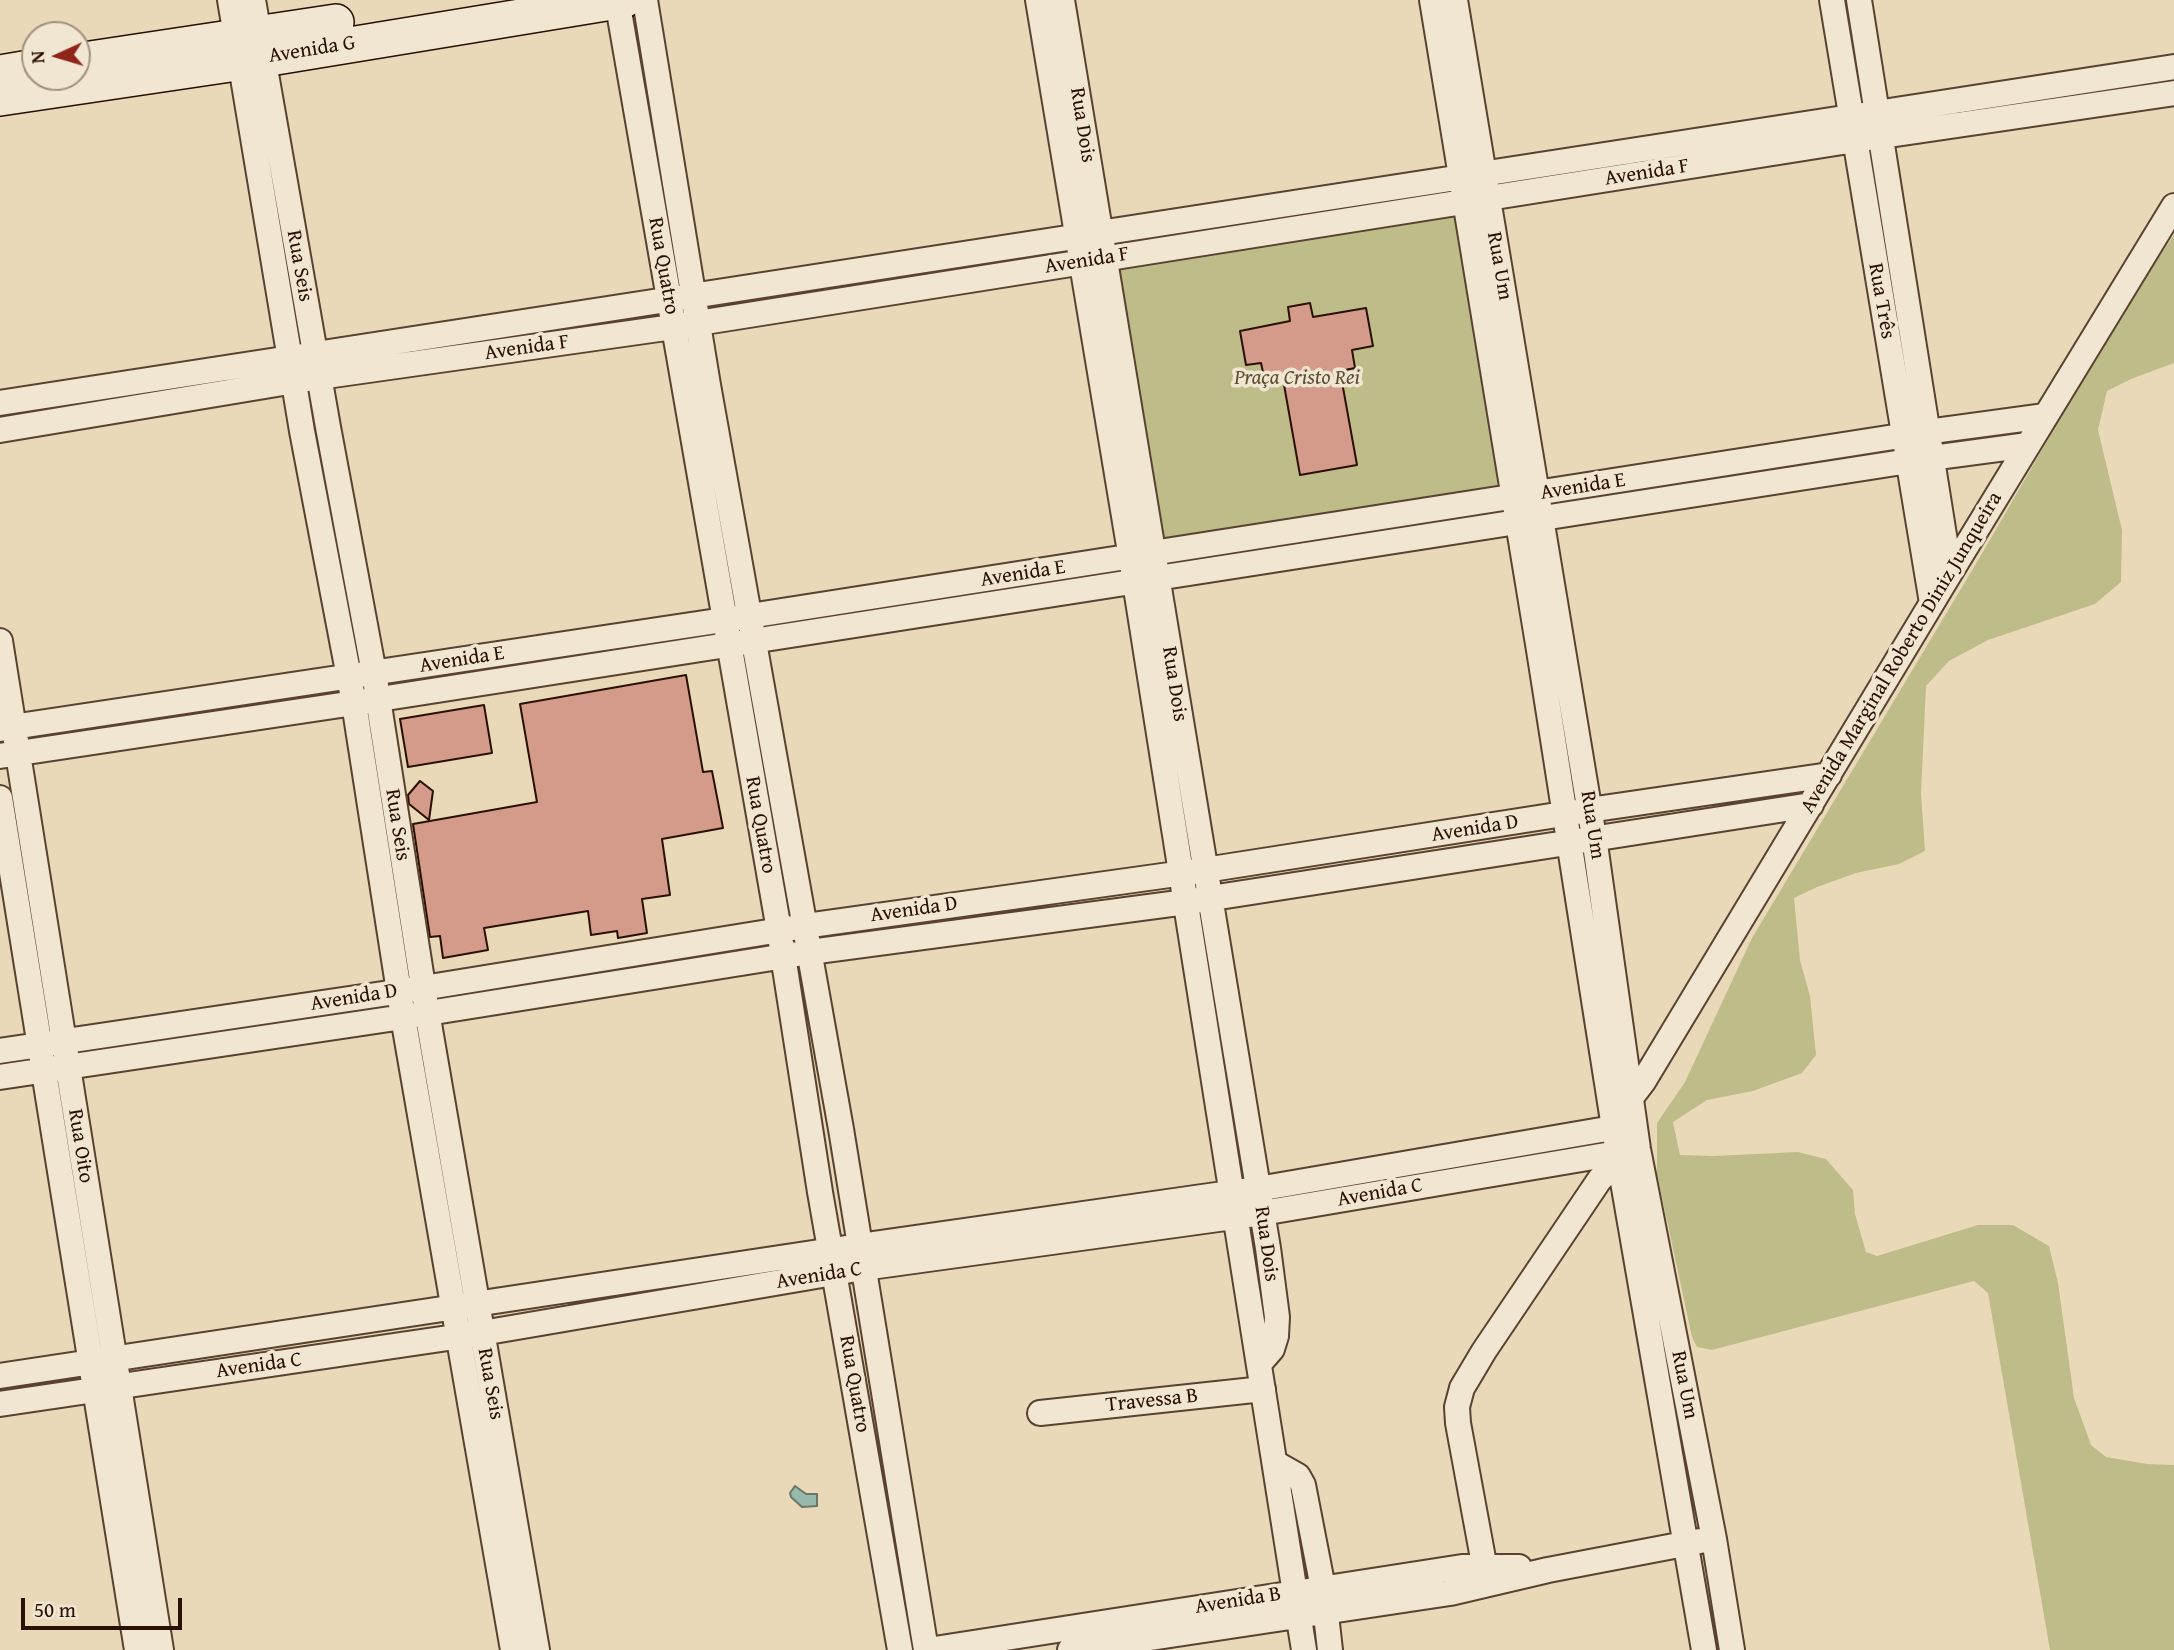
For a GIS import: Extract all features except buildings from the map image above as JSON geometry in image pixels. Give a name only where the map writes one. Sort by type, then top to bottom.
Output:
[{"type":"street","name":"Rua Seis","points":[[230,0],[250,48],[317,366],[374,673],[366,701],[399,991],[415,1015],[470,1334],[537,1650]]},
{"type":"street","name":"Rua Seis","points":[[253,0],[250,48],[292,370],[349,677],[366,701],[423,988],[415,1015]]},
{"type":"street","name":"Avenida G","points":[[0,98],[474,0]]},
{"type":"street","name":"Rua Quatro","points":[[617,0],[779,930],[832,1262],[900,1650]]},
{"type":"street","name":"Avenida G","points":[[91,60],[250,48],[624,0]]},
{"type":"street","name":"Rua Quatro","points":[[645,0],[698,321],[810,952],[927,1650]]},
{"type":"street","name":"Rua Dois","points":[[1038,0],[1089,235]]},
{"type":"street","name":"Rua Dois","points":[[1062,0],[1089,235],[1193,872],[1260,1201],[1276,1317],[1276,1336],[1272,1349],[1259,1364]]},
{"type":"street","name":"Rua Um","points":[[1432,0],[1475,188]]},
{"type":"street","name":"Rua Um","points":[[1455,0],[1475,188],[1577,812],[1569,841],[1623,1115]]},
{"type":"street","name":"Rua Três","points":[[1832,0],[1853,129],[1916,434]]},
{"type":"street","name":"Rua Três","points":[[1858,0],[1878,125],[1920,460],[1932,603]]},
{"type":"street","points":[[628,66],[655,61]]},
{"type":"street","name":"Avenida F","points":[[317,366],[673,327],[1093,260],[1475,188],[1878,125],[2174,67]]},
{"type":"street","points":[[0,73],[21,69]]},
{"type":"street","name":"Avenida F","points":[[1878,125],[2174,93]]},
{"type":"street","name":"Avenida F","points":[[0,430],[292,370],[694,296],[1089,235],[1475,188]]},
{"type":"street","name":"Avenida Marginal Roberto Diniz Junqueira","points":[[1623,1115],[2174,206]]},
{"type":"street","name":"Avenida F","points":[[0,403],[292,370]]},
{"type":"street","name":"Avenida E","points":[[752,628],[1141,555],[2045,416]]},
{"type":"street","name":"Avenida E","points":[[7,728],[374,673],[1146,580],[2028,445]]},
{"type":"street","name":"Rua Três","points":[[1920,460],[1950,573]]},
{"type":"street","points":[[1628,480],[1632,504]]},
{"type":"street","points":[[1331,525],[1335,551]]},
{"type":"street","name":"Avenida E","points":[[9,755],[366,701],[726,632]]},
{"type":"street","name":"Rua Oito","points":[[0,641],[9,755],[102,1361],[162,1650]]},
{"type":"street","name":"Avenida D","points":[[0,1051],[423,988],[805,926],[1193,872],[1829,775]]},
{"type":"street","name":"Rua Oito","points":[[0,798],[52,1043]]},
{"type":"street","name":"Avenida D","points":[[0,1077],[810,952],[1198,899],[1811,805]]},
{"type":"street","name":"Rua Um","points":[[1577,812],[1594,837],[1623,1115],[1704,1650]]},
{"type":"street","name":"Rua Dois","points":[[1198,899],[1234,1204],[1304,1650]]},
{"type":"street","name":"Avenida C","points":[[1260,1201],[1623,1115]]},
{"type":"street","points":[[1486,1575],[1458,1423],[1457,1407],[1462,1388],[1600,1179],[1629,1156]]},
{"type":"street","name":"Rua Um","points":[[1629,1156],[1714,1539],[1732,1650]]},
{"type":"street","name":"Avenida C","points":[[0,1376],[465,1306],[716,1280],[1234,1204],[1383,1194],[1454,1179],[1629,1156]]},
{"type":"street","name":"Avenida C","points":[[0,1404],[470,1334],[716,1280]]},
{"type":"street","name":"Rua Seis","points":[[470,1334],[513,1650]]},
{"type":"street","name":"Rua Oito","points":[[107,1388],[137,1650]]},
{"type":"street","name":"Travessa B","points":[[1040,1413],[1263,1389]]},
{"type":"street","points":[[1275,1463],[1298,1475],[1303,1485],[1324,1600],[1330,1650]]},
{"type":"street","name":"Avenida B","points":[[927,1650],[1324,1600],[1450,1593],[1486,1575],[1548,1570],[1714,1539]]},
{"type":"street","name":"Avenida B","points":[[1070,1650],[1298,1603]]},
{"type":"green space","name":"Praça Cristo Rei","points":[[1465,203],[1513,497],[1152,552],[1104,258]]},
{"type":"green space","points":[[2174,235],[2174,363],[2107,391],[2098,430],[2122,530],[2121,582],[2095,604],[1988,640],[1949,661],[1926,686],[1921,793],[1925,851],[1899,864],[1856,873],[1794,898],[1800,960],[1810,996],[1816,1055],[1802,1073],[1753,1091],[1707,1100],[1673,1122],[1680,1155],[1798,1152],[1826,1159],[1853,1190],[1855,1214],[1866,1252],[1877,1256],[1978,1225],[2013,1225],[2049,1246],[2058,1283],[2074,1398],[2091,1445],[2106,1457],[2147,1464],[2174,1465],[2174,1650],[2050,1650],[1988,1293],[1974,1281],[1712,1350],[1697,1347],[1692,1337],[1657,1174],[1657,1123],[1685,1082],[1752,938],[1980,557],[2124,308]]},
{"type":"shaded area","points":[[795,1486],[806,1494],[817,1494],[817,1506],[802,1507],[791,1497],[790,1493]]}]
